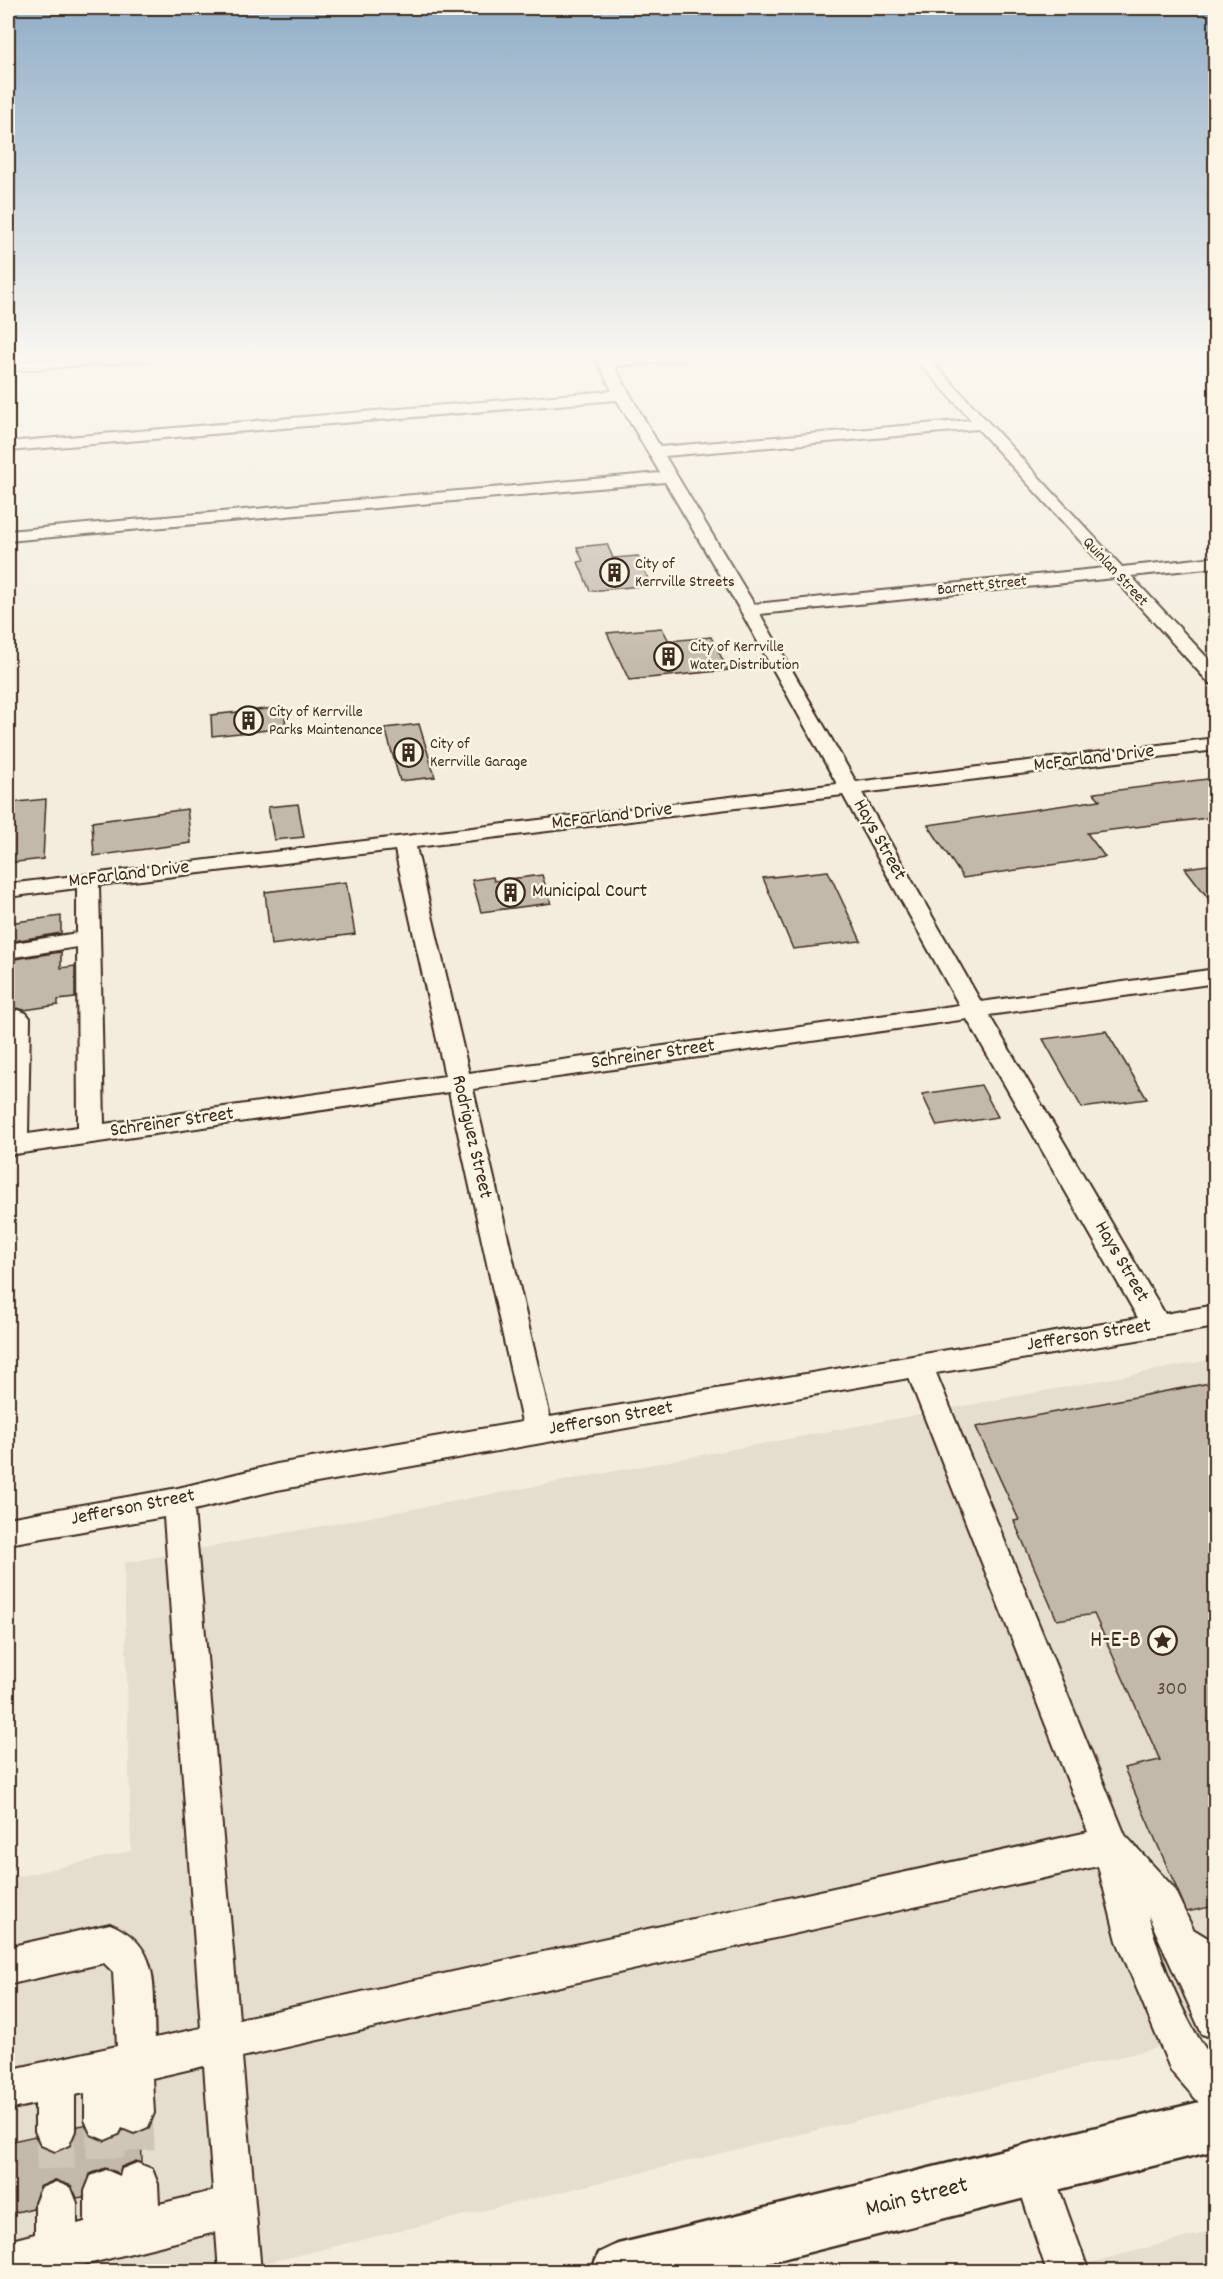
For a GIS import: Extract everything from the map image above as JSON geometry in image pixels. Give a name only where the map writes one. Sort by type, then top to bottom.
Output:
[{"type":"main road","name":"Main Street","points":[[618,2271],[1215,2124]]},
{"type":"street","name":"Hays Street","points":[[662,462],[749,610],[974,1010],[1157,1324]]},
{"type":"street","name":"Quinlan Street","points":[[1016,462],[1215,680]]},
{"type":"street","points":[[8,536],[670,477]]},
{"type":"street","name":"Barnett Street","points":[[749,610],[1215,562]]},
{"type":"street","name":"McFarland Drive","points":[[8,890],[1215,744]]},
{"type":"street","name":"Rodriguez Street","points":[[404,842],[539,1432]]},
{"type":"street","points":[[88,880],[91,1134]]},
{"type":"street","points":[[8,951],[89,939]]},
{"type":"street","name":"Schreiner Street","points":[[11,1145],[1215,976]]},
{"type":"street","points":[[11,1145],[18,1018]]},
{"type":"street","name":"Jefferson Street","points":[[8,1532],[178,1501],[277,1477],[918,1365],[1215,1316]]},
{"type":"street","points":[[918,1365],[1112,1845],[1136,1941],[1185,2057],[1215,2092]]},
{"type":"street","points":[[178,1501],[240,2271]]},
{"type":"street","points":[[1112,1845],[1160,1900],[1215,2020]]},
{"type":"street","points":[[8,2090],[1112,1845]]},
{"type":"street","points":[[1178,1941],[1215,1965]]},
{"type":"street","points":[[11,1965],[110,1944],[132,1963],[120,2117]]},
{"type":"street","points":[[55,2080],[55,2131]]},
{"type":"street","points":[[1034,2169],[1068,2271]]},
{"type":"street","points":[[122,2187],[123,2233]]},
{"type":"street","points":[[56,2203],[56,2250]]},
{"type":"street","points":[[8,2262],[235,2206]]},
{"type":"shaded area","points":[[1215,1359],[1215,2034],[233,2271],[8,2271],[8,1879],[131,1851],[124,1563]]},
{"type":"shaded area","points":[[1215,2230],[1215,2271],[1058,2271]]},
{"type":"building","name":"City of Kerrville Streets","points":[[607,544],[613,558],[638,556],[651,585],[590,591],[578,562],[583,561],[577,547]]},
{"type":"building","name":"City of Kerrville Water Distribution","points":[[662,628],[669,641],[711,637],[728,670],[629,680],[607,633]]},
{"type":"building","name":"City of Kerrville Parks Maintenance","points":[[284,707],[286,728],[212,736],[211,715]]},
{"type":"building","name":"City of Kerrville Garage","points":[[419,724],[435,777],[400,781],[385,728]]},
{"type":"building","points":[[1215,778],[1215,817],[1087,833],[1105,857],[963,878],[928,825],[1100,800],[1094,793]]},
{"type":"building","points":[[46,799],[43,859],[8,863],[8,803]]},
{"type":"building","points":[[298,804],[304,837],[274,840],[268,807]]},
{"type":"building","points":[[187,809],[191,843],[94,856],[92,822]]},
{"type":"building","points":[[1215,864],[1215,907],[1185,868]]},
{"type":"building","points":[[828,871],[861,941],[793,949],[763,878]]},
{"type":"building","name":"Municipal Court","points":[[542,875],[551,903],[481,912],[472,880],[493,877],[494,881]]},
{"type":"building","points":[[346,882],[355,934],[271,945],[265,892]]},
{"type":"building","points":[[61,916],[61,933],[8,942],[8,923]]},
{"type":"building","points":[[61,952],[61,968],[75,966],[75,998],[58,1000],[58,1005],[24,1010],[17,1008],[8,1012],[8,960]]},
{"type":"building","points":[[1106,1031],[1147,1099],[1082,1108],[1043,1039]]},
{"type":"building","points":[[981,1085],[998,1117],[937,1126],[922,1094]]},
{"type":"building","name":"H-E-B","points":[[1215,1382],[1215,1906],[1187,1912],[1124,1768],[1160,1760],[1094,1614],[1057,1620],[1014,1521],[1019,1520],[976,1427]]},
{"type":"building","points":[[85,2125],[90,2136],[104,2142],[120,2136],[123,2131],[133,2135],[141,2132],[142,2163],[136,2161],[121,2167],[119,2173],[105,2168],[90,2174],[83,2197],[77,2198],[72,2186],[55,2180],[39,2187],[33,2208],[8,2214],[8,2142],[35,2136],[40,2147],[56,2153],[70,2147],[77,2126]]},
{"type":"tunnel","points":[[134,2113],[137,2184]]},
{"type":"tunnel","points":[[105,2120],[106,2191]]},
{"type":"tunnel","points":[[55,2131],[56,2203]]},
{"type":"place","name":"City of Kerrville Streets","points":[[614,573]]},
{"type":"place","name":"City of Kerrville Water Distribution","points":[[669,656]]},
{"type":"place","name":"City of Kerrville Parks Maintenance","points":[[248,721]]},
{"type":"place","name":"City of Kerrville Garage","points":[[409,753]]},
{"type":"place","name":"Municipal Court","points":[[511,892]]},
{"type":"place","name":"H-E-B","points":[[1162,1641]]}]
